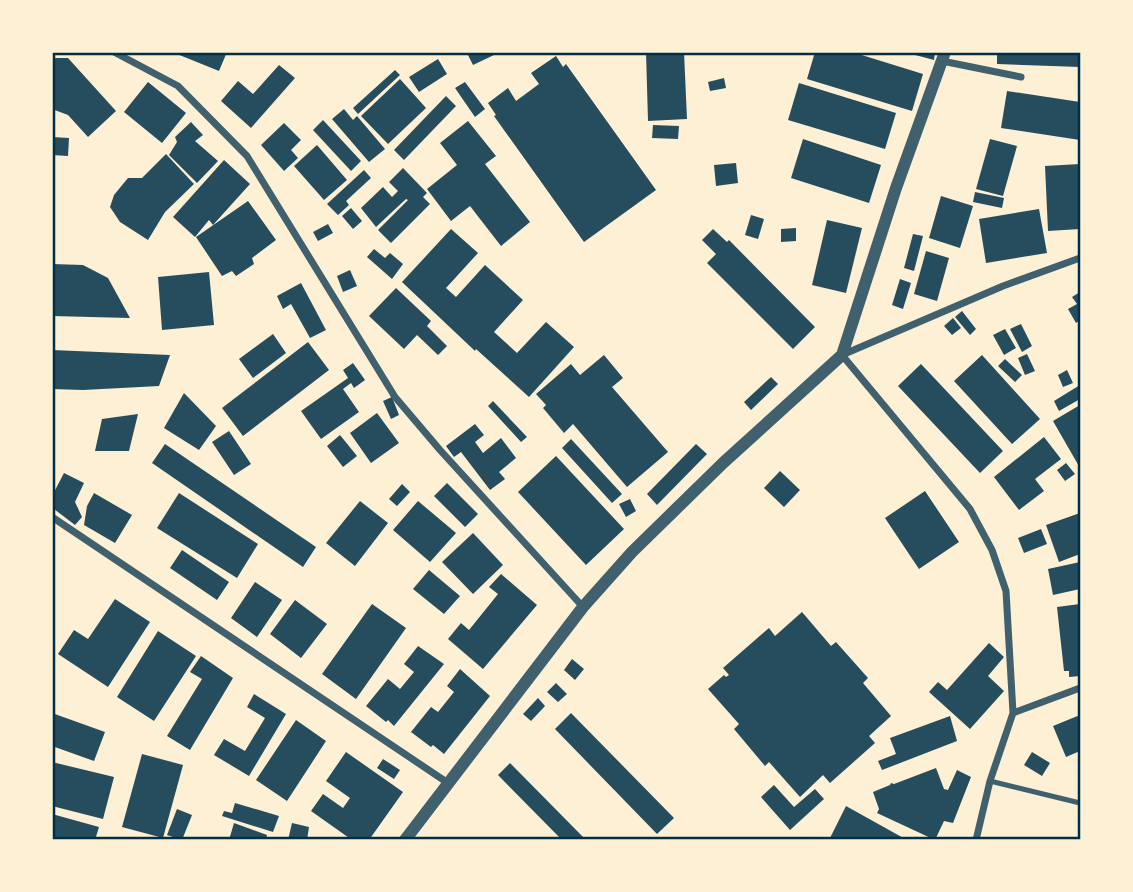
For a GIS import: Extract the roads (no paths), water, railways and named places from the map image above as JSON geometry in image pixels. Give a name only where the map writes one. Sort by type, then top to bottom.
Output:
[{"type":"street","points":[[114,52],[178,86],[247,156],[395,397],[583,607]]},
{"type":"street","points":[[842,355],[896,188],[944,57],[1021,77]]},
{"type":"street","points":[[405,839],[583,607],[632,552],[696,489],[842,355],[1003,286],[1080,258]]},
{"type":"street","points":[[842,355],[970,509],[992,550],[1006,591],[1013,713],[990,781],[976,839]]},
{"type":"street","points":[[52,517],[448,783]]},
{"type":"street","points":[[1013,713],[1080,688]]},
{"type":"lane","points":[[990,781],[1080,803]]}]
